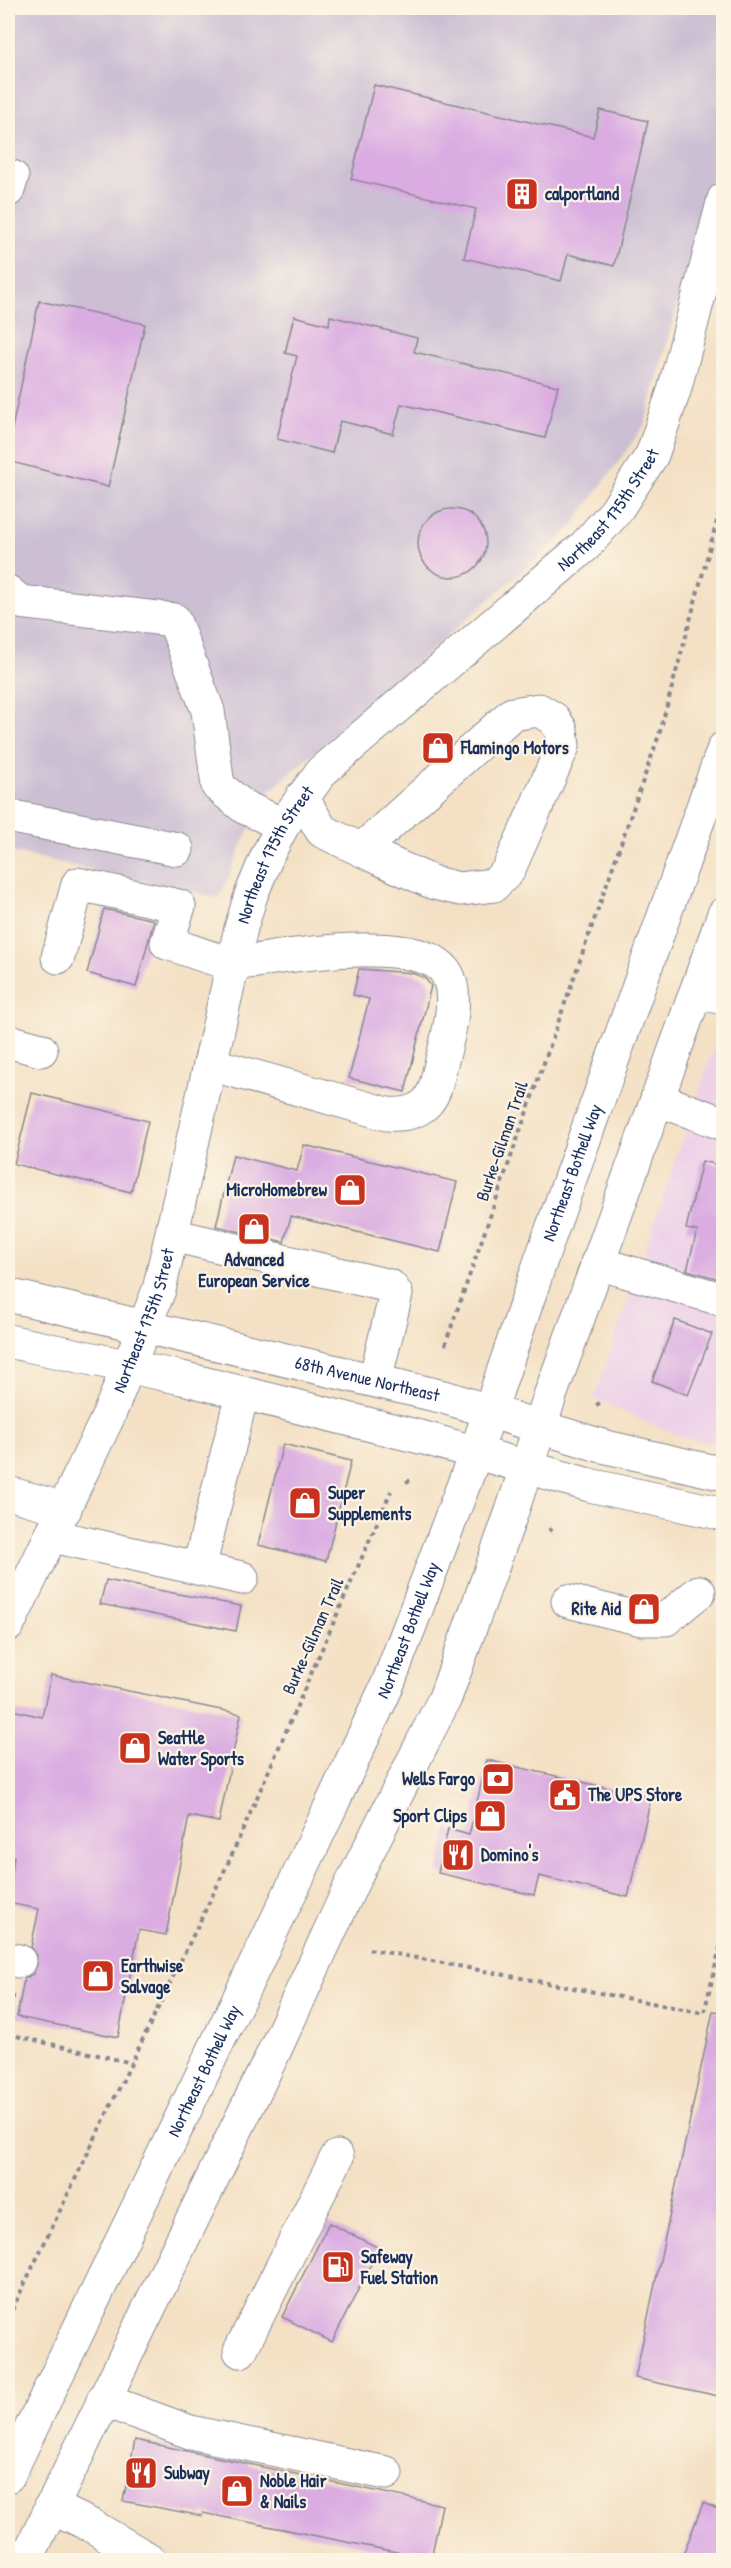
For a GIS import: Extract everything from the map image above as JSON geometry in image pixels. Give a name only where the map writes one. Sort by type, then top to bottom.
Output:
[{"type":"main road","name":"Northeast 175th Street","points":[[8,1625],[108,1417],[159,1290],[233,963],[251,895],[283,825],[322,771],[585,546],[615,512],[652,455],[674,391],[723,199]]},
{"type":"main road","points":[[8,592],[20,602],[174,620],[208,711],[218,786],[244,807],[283,825]]},
{"type":"main road","points":[[302,797],[322,831],[434,883],[460,890],[494,885],[508,872],[563,746],[561,730],[554,719],[538,710],[512,714],[362,849]]},
{"type":"main road","name":"Northeast Bothell Way","points":[[8,2476],[302,1868],[387,1686],[476,1452],[723,747]]},
{"type":"main road","points":[[8,816],[177,849]]},
{"type":"main road","points":[[58,957],[78,884],[179,906],[167,942],[233,963],[373,949],[399,951],[424,957],[437,963],[447,974],[452,992],[453,1011],[435,1090],[420,1110],[404,1115],[387,1114],[210,1064]]},
{"type":"main road","points":[[26,2560],[272,2056],[353,1881],[445,1698],[597,1263],[657,1099],[710,995],[722,926]]},
{"type":"main road","points":[[8,1041],[41,1050]]},
{"type":"main road","points":[[657,1099],[723,1124]]},
{"type":"main road","points":[[172,1235],[390,1286],[396,1294],[375,1380]]},
{"type":"main road","points":[[597,1263],[723,1300]]},
{"type":"main road","name":"68th Avenue Northeast","points":[[8,1295],[375,1380],[490,1411],[602,1446],[723,1474]]},
{"type":"main road","points":[[8,1341],[128,1367],[428,1439],[589,1485],[723,1514]]},
{"type":"main road","points":[[199,1568],[242,1394]]},
{"type":"main road","points":[[8,1493],[59,1522],[199,1568],[242,1578]]},
{"type":"main road","points":[[568,1601],[641,1620],[666,1619],[699,1592]]},
{"type":"main road","points":[[240,2351],[337,2157]]},
{"type":"main road","points":[[103,2400],[190,2432],[386,2473]]},
{"type":"main road","points":[[51,2506],[92,2526],[150,2560]]},
{"type":"path","name":"Burke-Gilman Trail","points":[[444,1345],[659,735],[723,495]]},
{"type":"path","points":[[596,1406],[602,1402]]},
{"type":"path","points":[[406,1482],[413,1479]]},
{"type":"path","name":"Burke-Gilman Trail","points":[[8,2318],[231,1857],[391,1491]]},
{"type":"path","points":[[549,1528],[555,1534]]},
{"type":"path","points":[[369,1949],[704,2013],[723,1931]]},
{"type":"path","points":[[8,2034],[132,2063]]},
{"type":"shaded area","points":[[8,8],[723,8],[723,124],[715,168],[644,426],[570,529],[264,796],[219,898],[8,851]]},
{"type":"shaded area","points":[[723,1021],[723,1447],[679,1436],[594,1399]]},
{"type":"building","name":"calportland","points":[[374,85],[593,137],[600,110],[648,121],[614,266],[568,254],[561,281],[464,258],[476,209],[351,179]]},
{"type":"building","points":[[39,301],[145,324],[108,487],[8,461],[8,447]]},
{"type":"building","points":[[294,316],[329,325],[330,316],[417,338],[414,352],[558,386],[545,438],[401,404],[393,434],[340,421],[332,453],[277,439],[297,356],[285,353]]},
{"type":"building","points":[[452,509],[465,512],[476,519],[483,530],[486,543],[483,556],[476,567],[465,574],[452,577],[439,574],[428,567],[421,556],[418,543],[421,530],[428,519],[439,512]]},
{"type":"building","points":[[104,909],[154,920],[136,987],[87,973]]},
{"type":"building","points":[[359,969],[412,973],[425,978],[431,986],[405,1092],[349,1078],[369,999],[353,995]]},
{"type":"building","points":[[32,1093],[148,1121],[131,1192],[14,1164]]},
{"type":"building","points":[[304,1145],[457,1182],[440,1252],[291,1216],[284,1242],[216,1226],[233,1155],[297,1171]]},
{"type":"building","points":[[702,1161],[723,1166],[723,1280],[687,1270],[697,1231],[686,1229]]},
{"type":"building","points":[[675,1320],[712,1334],[688,1395],[652,1381]]},
{"type":"building","name":"Super Supplements","points":[[283,1444],[351,1461],[326,1561],[258,1545]]},
{"type":"building","points":[[106,1580],[241,1606],[236,1631],[100,1604]]},
{"type":"building","points":[[51,1675],[241,1714],[219,1822],[189,1816],[166,1935],[139,1930],[118,2037],[17,2017],[24,1979],[33,1974],[37,1965],[37,1955],[31,1947],[39,1909],[8,1903],[14,1856],[8,1855],[8,1709],[42,1717]]},
{"type":"building","points":[[487,1760],[651,1798],[628,1897],[539,1876],[534,1895],[438,1873],[448,1829],[469,1835]]},
{"type":"building","points":[[713,2011],[723,2012],[723,2397],[635,2378]]},
{"type":"building","name":"Safeway Fuel Station","points":[[329,2223],[379,2248],[332,2342],[282,2317]]},
{"type":"building","points":[[135,2440],[442,2505],[431,2559],[203,2513],[202,2516],[123,2501]]},
{"type":"building","points":[[703,2503],[723,2511],[723,2560],[681,2560]]},
{"type":"place","name":"calportland","points":[[522,194]]},
{"type":"place","name":"Flamingo Motors","points":[[438,748]]},
{"type":"place","name":"MicroHomebrew","points":[[350,1190]]},
{"type":"place","name":"Advanced European Service","points":[[254,1229]]},
{"type":"place","name":"Super Supplements","points":[[305,1503]]},
{"type":"place","name":"Rite Aid","points":[[644,1609]]},
{"type":"place","name":"Seattle Water Sports","points":[[135,1748]]},
{"type":"place","name":"Wells Fargo","points":[[498,1779]]},
{"type":"place","name":"The UPS Store","points":[[565,1795]]},
{"type":"place","name":"Sport Clips","points":[[490,1816]]},
{"type":"place","name":"Domino's","points":[[458,1855]]},
{"type":"place","name":"Earthwise Salvage","points":[[98,1976]]},
{"type":"place","name":"Safeway Fuel Station","points":[[338,2267]]},
{"type":"place","name":"Subway","points":[[141,2473]]},
{"type":"place","name":"Noble Hair & Nails","points":[[237,2491]]}]
